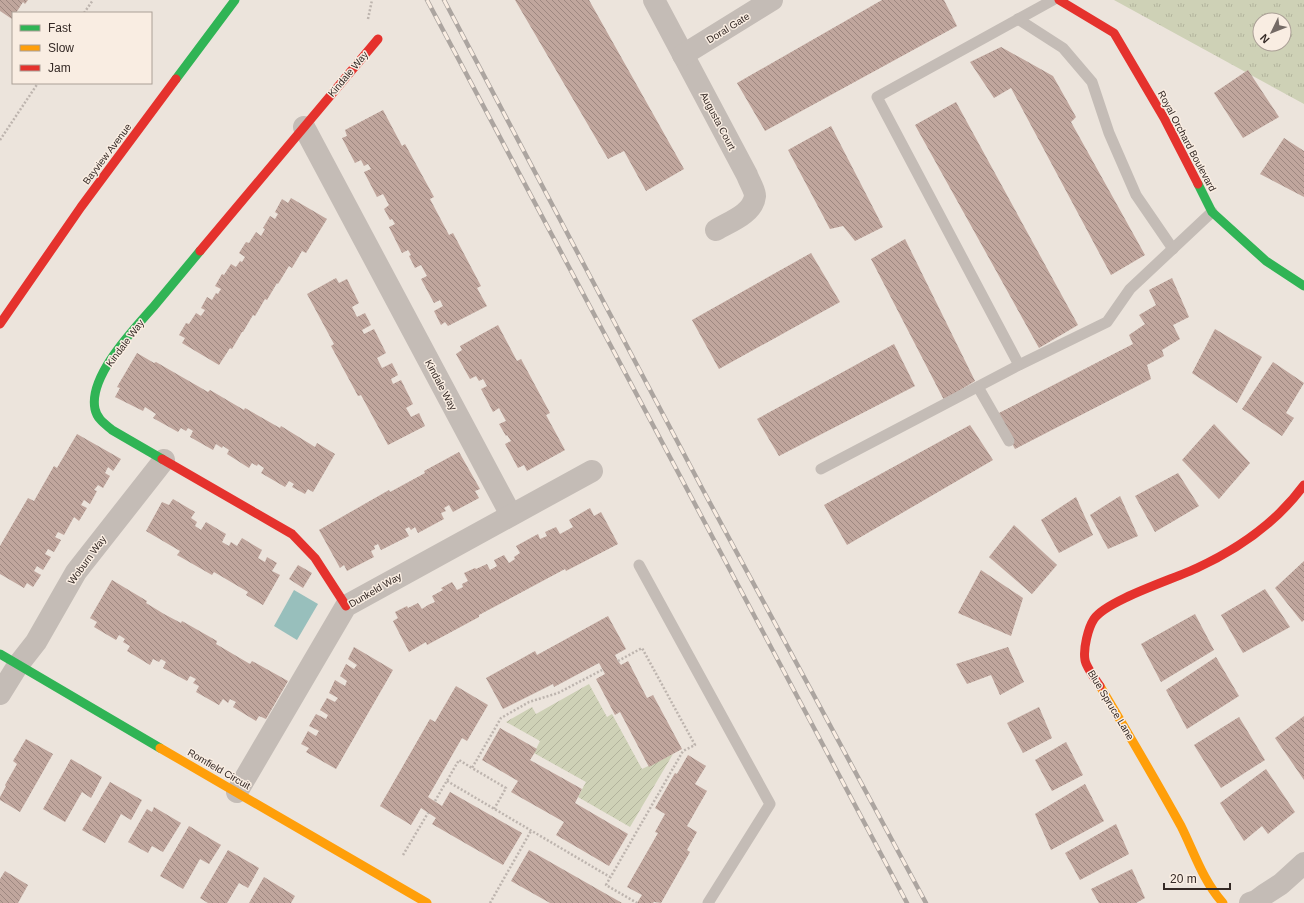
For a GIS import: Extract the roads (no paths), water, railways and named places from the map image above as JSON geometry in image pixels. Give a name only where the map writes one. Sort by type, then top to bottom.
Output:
[{"type":"street","name":"Bayview Avenue","points":[[0,324],[82,207],[235,0]]},
{"type":"street","name":"Augusta Court","points":[[654,0],[747,175],[755,194],[752,206],[742,215],[716,230]]},
{"type":"street","name":"Doral Gate","points":[[683,55],[772,0]]},
{"type":"street","name":"Royal Orchard Boulevard","points":[[1059,0],[1114,33],[1164,118],[1212,212],[1266,261],[1304,286]]},
{"type":"street","name":"Kindale Way","points":[[346,606],[320,562],[303,542],[292,534],[112,430],[99,418],[95,402],[96,393],[102,377],[113,356],[122,344],[378,39]]},
{"type":"street","name":"Kindale Way","points":[[304,127],[511,515]]},
{"type":"street","name":"Woburn Way","points":[[0,694],[9,660],[36,642],[76,572],[164,460]]},
{"type":"street","name":"Dunkeld Way","points":[[237,792],[346,606],[592,471]]},
{"type":"street","name":"Blue Spruce Lane","points":[[1223,903],[1212,892],[1181,827],[1147,765],[1085,661],[1086,642],[1089,631],[1097,615],[1113,604],[1209,562],[1240,543],[1270,522],[1294,499],[1304,485]]},
{"type":"street","name":"Romfield Circuit","points":[[9,660],[427,903]]},
{"type":"street","points":[[1250,903],[1256,901],[1281,884],[1304,863]]},
{"type":"lane","points":[[1019,365],[877,97],[1053,0]]},
{"type":"lane","points":[[1018,19],[1063,48],[1092,82],[1110,133],[1136,196],[1173,249]]},
{"type":"lane","points":[[821,469],[1019,365],[1107,322],[1130,289],[1212,212]]},
{"type":"lane","points":[[978,387],[1009,441]]},
{"type":"lane","points":[[639,564],[770,804],[708,903]]},
{"type":"water","points":[[294,590],[318,604],[297,640],[274,626]]},
{"type":"railway","points":[[427,0],[907,903]]},
{"type":"railway","points":[[444,0],[703,490],[926,903]]}]
